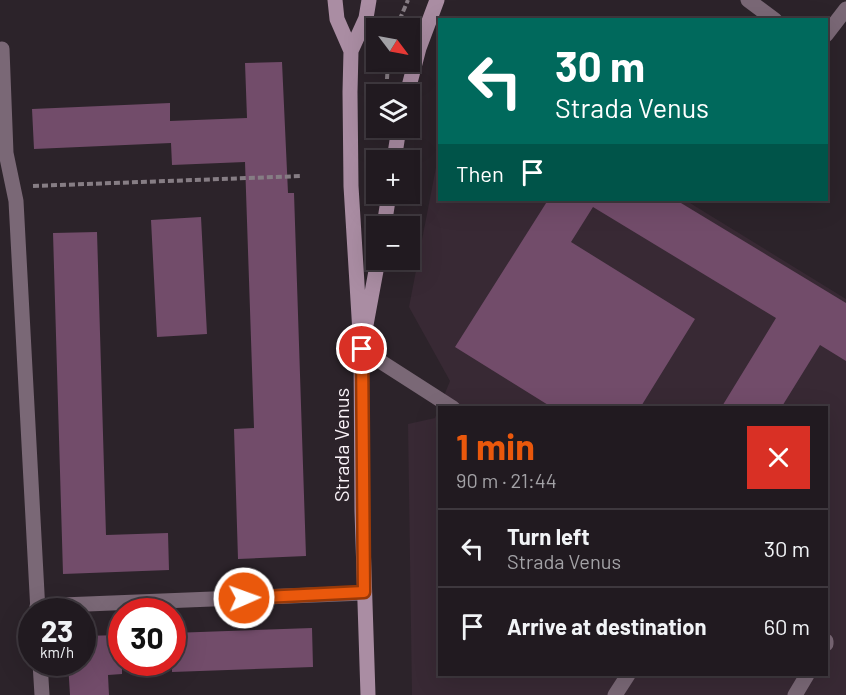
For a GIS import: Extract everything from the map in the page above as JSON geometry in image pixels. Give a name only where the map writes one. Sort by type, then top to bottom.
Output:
[{"type":"main road","name":"Strada Venus","points":[[335,0],[337,19],[351,51],[351,186],[362,349],[364,592],[368,695]]},
{"type":"main road","name":"Strada Venus","points":[[351,51],[366,18],[369,0]]},
{"type":"main road","points":[[410,84],[419,48],[437,0]]},
{"type":"main road","points":[[362,349],[376,270]]},
{"type":"street","points":[[748,0],[772,18]]},
{"type":"street","points":[[828,32],[846,9]]},
{"type":"street","points":[[2,49],[3,154],[13,187],[16,213],[37,598]]},
{"type":"street","points":[[362,349],[450,406]]},
{"type":"street","points":[[96,606],[364,592]]},
{"type":"street","points":[[41,676],[42,695]]},
{"type":"street","points":[[615,695],[627,676]]},
{"type":"street","points":[[795,695],[806,676]]},
{"type":"path","points":[[400,18],[408,0]]},
{"type":"path","points":[[13,187],[302,176]]},
{"type":"shaded area","points":[[438,157],[438,201],[687,201],[846,299],[846,695],[412,695],[408,424],[435,418],[438,411],[438,676],[828,676],[828,406],[440,406],[450,381],[409,307],[416,270],[420,270],[420,250]]},
{"type":"building","points":[[282,62],[288,193],[294,193],[306,556],[238,559],[234,429],[254,428],[245,162],[172,165],[171,143],[34,149],[32,109],[170,103],[170,121],[247,118],[245,63]]},
{"type":"building","points":[[547,201],[678,201],[846,303],[846,361],[820,345],[782,406],[722,406],[776,318],[593,207],[571,242],[695,319],[641,406],[550,406],[455,347]]},
{"type":"building","points":[[201,217],[207,334],[157,337],[151,220]]},
{"type":"building","points":[[97,232],[106,535],[168,533],[169,570],[63,574],[53,233]]},
{"type":"building","points":[[312,628],[313,667],[186,672],[186,632]]},
{"type":"building","points":[[108,635],[109,695],[70,695],[69,676],[96,676],[96,636]]},
{"type":"route","points":[[244,598],[364,592],[362,349]]}]
